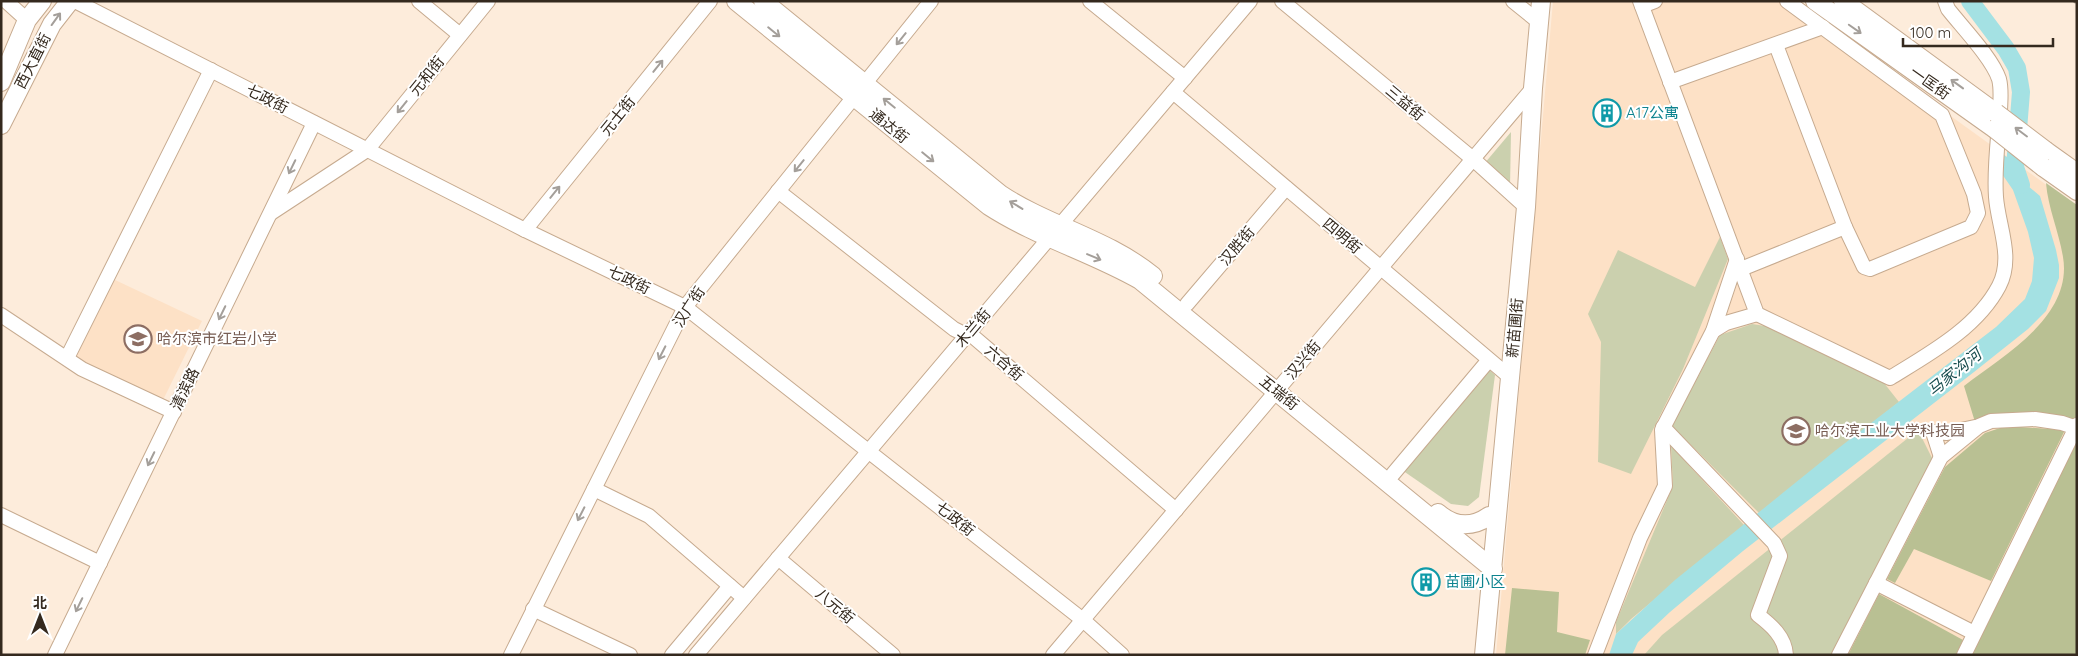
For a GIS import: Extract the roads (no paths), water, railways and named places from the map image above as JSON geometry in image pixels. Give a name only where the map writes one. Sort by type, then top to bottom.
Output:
[{"type":"main road","name":"西大直街","points":[[1,82],[27,20],[42,1]]},
{"type":"main road","name":"西大直街","points":[[1,125],[52,24],[70,1]]},
{"type":"main road","name":"通达街","points":[[736,1],[990,206],[1021,226],[1055,232]]},
{"type":"main road","name":"通达街","points":[[763,1],[1000,194],[1033,214],[1055,232]]},
{"type":"main road","name":"一匡街","points":[[1815,1],[1996,121]]},
{"type":"main road","name":"一匡街","points":[[1843,1],[2045,159]]},
{"type":"main road","name":"新苗圃街","points":[[1477,655],[1489,566],[1489,516],[1500,370],[1521,202],[1536,10]]},
{"type":"main road","points":[[2045,159],[2077,173]]},
{"type":"main road","points":[[2045,159],[2077,191]]},
{"type":"main road","name":"五瑞街","points":[[1055,232],[1136,264],[1188,304],[1489,566]]},
{"type":"main road","name":"五瑞街","points":[[1055,232],[1140,280],[1280,386],[1392,474],[1443,518],[1456,524],[1473,525],[1489,516]]},
{"type":"main road","name":"新苗圃街","points":[[1484,655],[1500,370]]},
{"type":"street","points":[[6,1],[27,20]]},
{"type":"street","name":"七政街","points":[[75,1],[525,230],[685,307],[1083,620],[1122,655]]},
{"type":"street","points":[[418,1],[460,35]]},
{"type":"street","name":"元和街","points":[[270,214],[367,150],[488,1]]},
{"type":"street","name":"元士街","points":[[525,230],[710,1]]},
{"type":"street","name":"汉广街","points":[[511,655],[685,307],[931,1]]},
{"type":"street","points":[[1090,1],[1185,78]]},
{"type":"street","name":"木兰街","points":[[696,655],[1250,1]]},
{"type":"street","name":"三益街","points":[[1282,1],[1473,159],[1521,202]]},
{"type":"street","points":[[1513,1],[1536,10]]},
{"type":"street","points":[[1776,45],[1845,227],[1864,267],[1870,268],[1971,227],[1978,213],[1974,194],[1942,115],[1787,1]]},
{"type":"street","points":[[1713,331],[1726,323],[1757,314],[1890,378],[1938,348],[1968,325],[1996,291],[2003,277],[2006,257],[1995,186],[2000,83],[1992,66],[1948,9],[1945,1]]},
{"type":"street","points":[[1645,3],[1670,82],[1757,314]]},
{"type":"street","points":[[1670,82],[1823,27]]},
{"type":"street","points":[[67,358],[211,70]]},
{"type":"street","name":"四明街","points":[[1173,92],[1500,370]]},
{"type":"street","name":"汉兴街","points":[[1053,655],[1528,94]]},
{"type":"street","name":"清滨路","points":[[54,655],[314,123]]},
{"type":"street","name":"汉胜街","points":[[1188,304],[1286,188]]},
{"type":"street","name":"六合街","points":[[778,192],[954,329],[962,333],[969,333],[1176,510]]},
{"type":"street","points":[[1595,655],[1640,538],[1665,486],[1663,427],[1713,331],[1739,264],[1845,227]]},
{"type":"street","points":[[1,315],[82,369],[174,412]]},
{"type":"street","points":[[1392,474],[1500,370]]},
{"type":"street","points":[[1941,457],[1933,432],[1954,432],[1991,422],[2028,419],[2051,421],[2076,427],[1964,655]]},
{"type":"street","points":[[1839,655],[1941,457],[1979,426]]},
{"type":"street","points":[[1663,427],[1774,543],[1780,556],[1758,615],[1777,632],[1783,641],[1786,655]]},
{"type":"street","points":[[594,488],[649,516],[744,598]]},
{"type":"street","points":[[1,515],[100,563]]},
{"type":"street","name":"八元街","points":[[778,558],[892,655]]},
{"type":"street","points":[[1876,583],[1974,633]]},
{"type":"street","points":[[672,655],[730,586]]},
{"type":"street","points":[[534,609],[630,655]]},
{"type":"water","points":[[2004,155],[2024,170],[2028,186],[2040,196],[2056,250],[2059,278],[2046,311],[2028,329],[1974,372],[1743,551],[1670,612],[1638,642],[1632,655],[1609,655],[1616,634],[1675,580],[1836,450],[1996,327],[2025,299],[2032,281],[2034,258],[2028,232],[2013,190],[2002,174]]},
{"type":"waterway","name":"马家沟河","points":[[1970,1],[2006,49],[2017,68],[2021,92],[2015,167],[2021,185]]},
{"type":"place","name":"A17公寓","points":[[1607,113]]},
{"type":"place","name":"哈尔滨市红岩小学","points":[[138,339]]},
{"type":"place","name":"哈尔滨工业大学科技园","points":[[1796,431]]},
{"type":"place","name":"苗圃小区","points":[[1426,582]]}]
